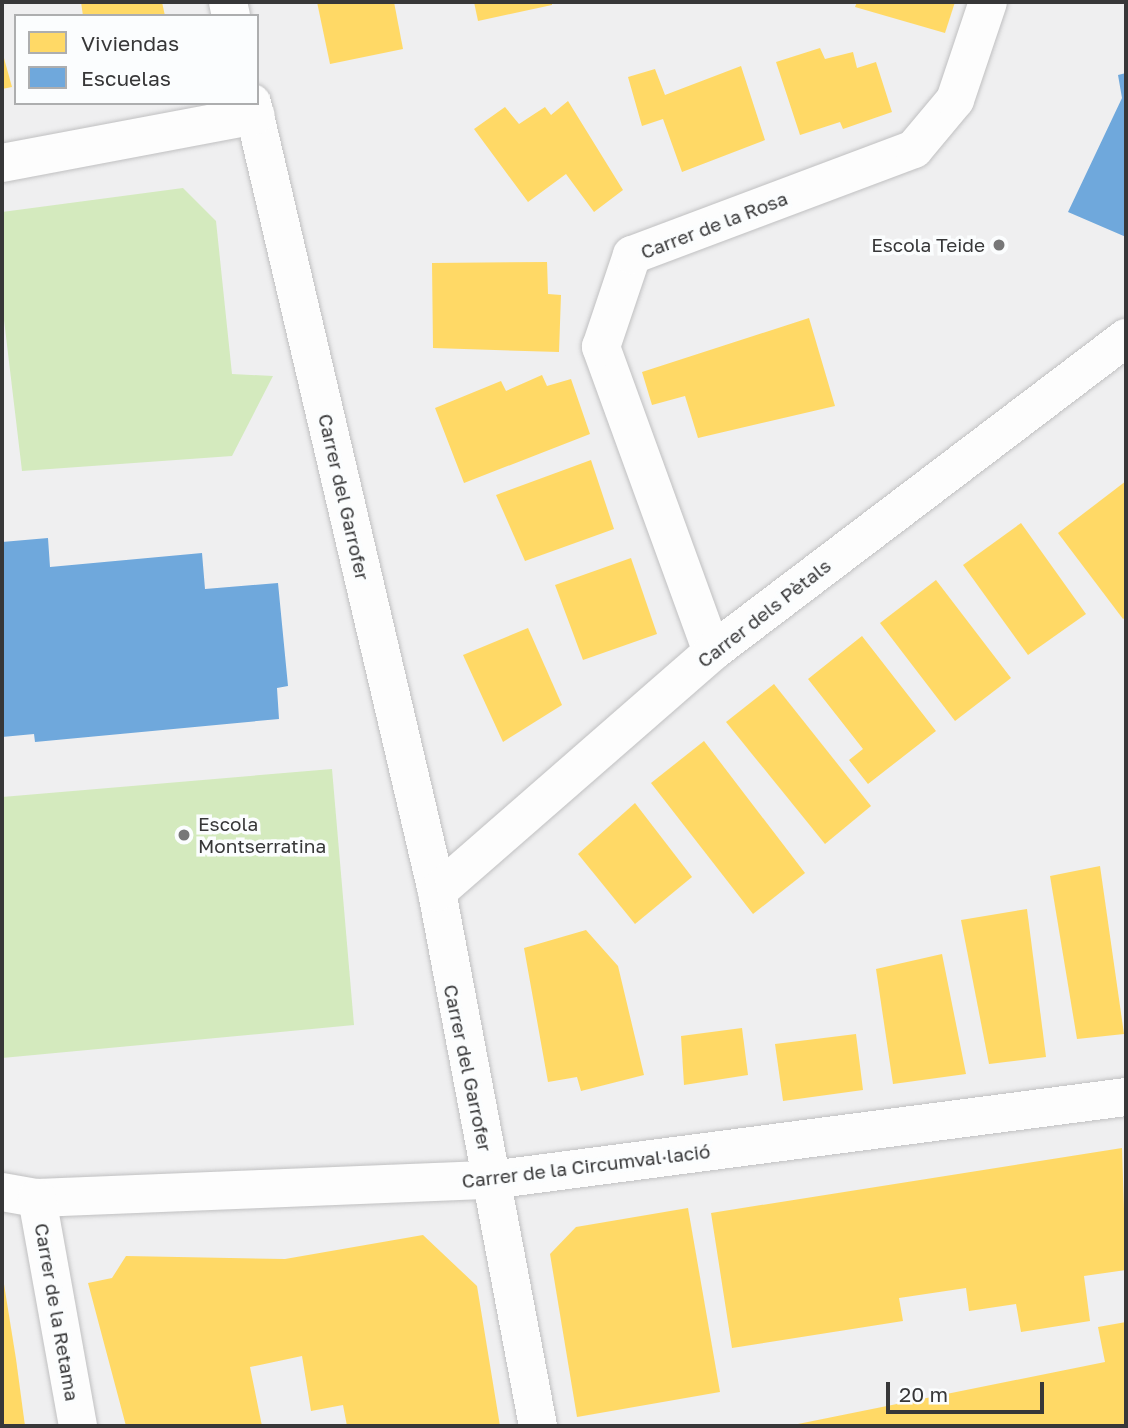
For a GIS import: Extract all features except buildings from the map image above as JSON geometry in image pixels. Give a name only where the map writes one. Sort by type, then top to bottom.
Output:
[{"type":"street","name":"Carrer de la Rosa","points":[[712,652],[601,347],[632,255],[914,149],[955,100],[988,2]]},
{"type":"street","points":[[2,163],[253,109]]},
{"type":"street","name":"Carrer del Garrofer","points":[[253,109],[437,904],[538,1426]]},
{"type":"street","name":"Carrer dels Pètals","points":[[437,904],[712,652],[1126,338]]},
{"type":"street","name":"Carrer de la Circumval·lació","points":[[19,1195],[491,1180],[1126,1097]]},
{"type":"street","name":"Carrer de la Retama","points":[[19,1195],[78,1426]]},
{"type":"green space","points":[[183,188],[216,221],[232,374],[273,376],[232,456],[22,471],[2,303],[2,212]]},
{"type":"green space","points":[[332,769],[354,1025],[2,1058],[2,797]]},
{"type":"place","name":"Escola Teide","points":[[999,245]]},
{"type":"place","name":"Escola Montserratina","points":[[184,835]]}]
